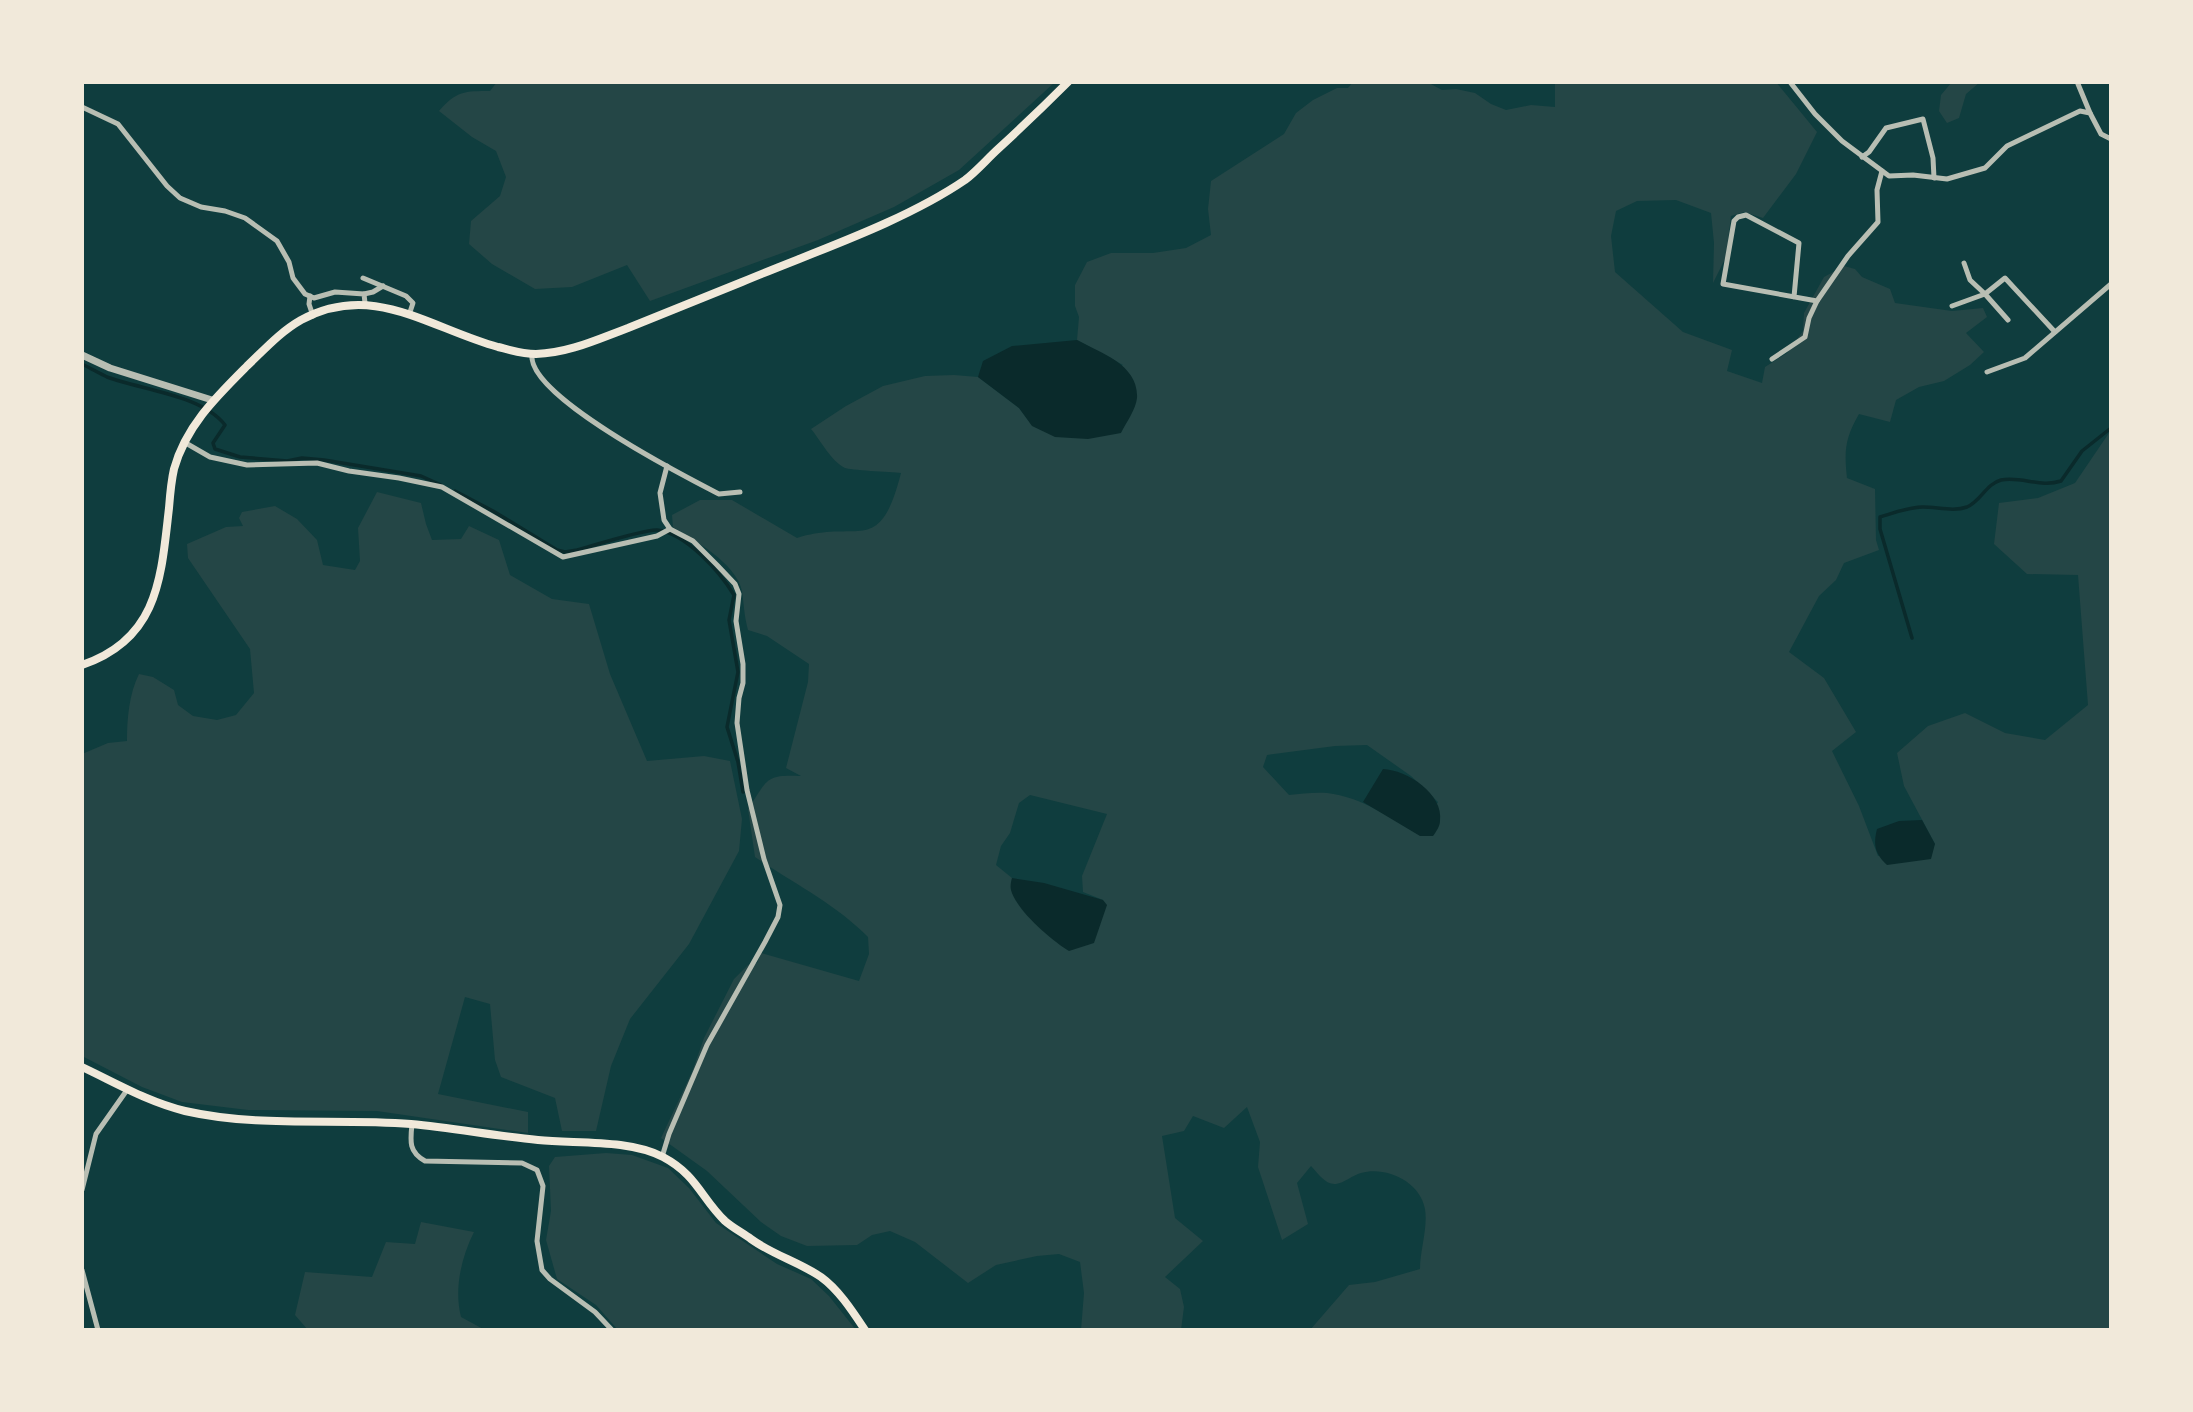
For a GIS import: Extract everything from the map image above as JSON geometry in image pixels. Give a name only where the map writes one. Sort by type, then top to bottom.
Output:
[{"type":"main road","points":[[82,665],[118,647],[137,630],[150,610],[160,574],[173,472],[184,442],[212,400],[282,332],[334,307],[365,303],[392,308],[486,343],[532,354],[559,352],[579,346],[679,308],[920,206],[967,178],[1068,82]]},
{"type":"main road","points":[[82,1068],[127,1090],[182,1110],[231,1119],[275,1123],[328,1121],[412,1124],[538,1140],[615,1145],[662,1157],[691,1176],[724,1220],[769,1252],[823,1278],[842,1298],[865,1330]]},
{"type":"street","points":[[1790,82],[1815,114],[1862,157],[1889,176],[1913,175],[1947,179],[1985,168],[2007,146],[2080,111],[2090,113]]},
{"type":"street","points":[[2078,83],[2101,134],[2111,139]]},
{"type":"street","points":[[82,107],[118,124],[167,186],[180,198],[201,207],[245,218],[277,241],[289,262],[293,278],[305,294],[314,298],[335,292],[364,294],[383,285]]},
{"type":"street","points":[[1862,157],[1886,128],[1923,119],[1933,158],[1934,178]]},
{"type":"street","points":[[1772,359],[1805,337],[1809,318],[1817,301],[1848,256],[1878,222],[1877,190],[1882,171]]},
{"type":"street","points":[[1794,297],[1799,243],[1746,215],[1738,217],[1734,221],[1723,284],[1794,297],[1817,301]]},
{"type":"street","points":[[1964,263],[1970,280],[2008,320]]},
{"type":"street","points":[[363,278],[406,296],[413,303],[409,315]]},
{"type":"street","points":[[1952,306],[1984,294],[2005,278],[2055,332]]},
{"type":"street","points":[[1987,372],[2025,358],[2111,284]]},
{"type":"street","points":[[364,294],[365,303]]},
{"type":"street","points":[[310,296],[309,304],[313,316]]},
{"type":"street","points":[[532,354],[531,362],[538,374],[596,424],[719,494],[740,492]]},
{"type":"street","points":[[82,355],[110,368],[212,400]]},
{"type":"street","points":[[184,442],[210,457],[247,465],[317,463],[442,487],[563,557],[657,536],[670,529]]},
{"type":"street","points":[[662,1157],[706,1045],[778,917],[780,905],[764,859],[747,790],[737,723],[743,673],[736,621],[739,594],[735,584],[692,541],[670,529],[664,520],[660,501],[667,466]]},
{"type":"street","points":[[82,1190],[96,1134],[127,1090]]},
{"type":"street","points":[[412,1124],[410,1144],[415,1156],[425,1161],[522,1163],[537,1170],[543,1186],[537,1241],[542,1270],[550,1279],[595,1311],[612,1330]]},
{"type":"street","points":[[82,1270],[98,1330]]},
{"type":"shaded area","points":[[497,82],[1055,82],[959,170],[894,207],[818,240],[650,301],[627,265],[572,287],[535,289],[492,264],[469,244],[471,221],[500,196],[506,177],[496,151],[472,137],[439,111],[456,96],[467,92],[490,91]]},
{"type":"shaded area","points":[[1353,82],[1427,82],[1442,90],[1456,89],[1475,93],[1506,110],[1531,105],[1555,107],[1555,82],[1776,82],[1817,132],[1796,174],[1763,218],[1744,212],[1731,216],[1726,257],[1713,283],[1714,243],[1711,213],[1676,200],[1637,201],[1616,211],[1611,236],[1615,272],[1683,332],[1732,350],[1727,371],[1762,383],[1765,367],[1787,353],[1803,331],[1804,313],[1824,277],[1844,266],[1855,269],[1862,277],[1890,289],[1895,303],[1952,311],[1983,308],[1987,317],[1966,333],[1984,352],[1970,365],[1944,381],[1919,387],[1896,400],[1890,422],[1859,414],[1847,445],[1847,478],[1875,489],[1876,540],[1879,550],[1844,563],[1836,580],[1819,596],[1789,652],[1824,678],[1856,732],[1832,751],[1859,806],[1878,856],[1935,844],[1904,786],[1897,753],[1928,726],[1965,713],[2005,733],[2045,740],[2088,705],[2078,575],[2027,574],[1994,544],[1999,503],[2038,498],[2075,483],[2111,430],[2111,1330],[1310,1330],[1349,1285],[1375,1282],[1420,1269],[1425,1209],[1417,1191],[1401,1178],[1391,1174],[1371,1171],[1332,1184],[1311,1166],[1297,1183],[1308,1224],[1282,1240],[1258,1167],[1260,1142],[1247,1107],[1224,1128],[1193,1116],[1184,1131],[1162,1136],[1175,1218],[1203,1241],[1165,1277],[1180,1289],[1184,1307],[1181,1330],[1081,1330],[1084,1293],[1080,1262],[1059,1254],[1037,1256],[996,1265],[968,1283],[915,1242],[890,1231],[872,1235],[857,1245],[807,1246],[781,1236],[761,1222],[707,1171],[661,1138],[692,1072],[704,1038],[734,979],[748,965],[757,963],[761,953],[859,981],[869,954],[868,937],[856,925],[755,857],[748,809],[768,781],[780,776],[801,776],[786,768],[808,682],[809,664],[767,636],[748,630],[742,591],[732,571],[714,554],[673,527],[672,515],[700,500],[732,500],[797,538],[818,533],[864,530],[875,526],[884,517],[893,500],[901,473],[845,468],[831,456],[811,429],[883,386],[925,376],[954,375],[978,377],[1019,408],[1033,426],[1123,365],[1077,340],[1079,317],[1075,306],[1075,285],[1087,262],[1111,253],[1153,253],[1186,248],[1211,235],[1208,209],[1211,181],[1284,134],[1296,113],[1313,100],[1337,88],[1348,88]],"holes":[[[1367,745],[1411,776],[1438,802],[1420,835],[1375,809],[1340,795],[1289,795],[1263,767],[1267,755],[1335,746]],[[1030,795],[1107,814],[1082,876],[1083,892],[1103,900],[1011,890],[1012,878],[996,865],[1019,803]]]},
{"type":"shaded area","points":[[1952,82],[1980,82],[1966,94],[1959,118],[1947,123],[1939,111],[1941,95]]},
{"type":"shaded area","points":[[1077,340],[1107,355],[1132,377],[1137,398],[1121,433],[1088,439],[1055,437],[1032,426],[1019,408],[978,377],[983,361],[1012,346]]},
{"type":"shaded area","points":[[377,492],[421,503],[432,540],[461,539],[469,526],[499,540],[510,575],[552,599],[589,604],[610,674],[647,761],[704,756],[730,761],[742,819],[739,851],[689,944],[630,1019],[611,1066],[596,1131],[562,1131],[555,1098],[501,1077],[495,1060],[490,1004],[465,997],[438,1094],[528,1112],[528,1133],[377,1111],[248,1110],[182,1102],[142,1087],[82,1056],[82,754],[108,743],[127,741],[129,707],[139,674],[153,677],[174,690],[178,705],[193,716],[217,720],[236,715],[254,693],[250,649],[188,558],[187,544],[226,527],[243,526],[239,518],[242,512],[275,506],[297,519],[317,540],[323,565],[355,570],[360,561],[358,528]]},
{"type":"shaded area","points":[[1383,769],[1393,770],[1413,779],[1430,793],[1440,811],[1439,825],[1433,836],[1420,836],[1363,802]]},
{"type":"shaded area","points":[[1922,820],[1935,844],[1931,859],[1887,865],[1876,849],[1877,829],[1899,821]]},
{"type":"shaded area","points":[[1012,878],[1044,883],[1103,900],[1107,905],[1094,943],[1069,951],[1053,940],[1014,898],[1011,890]]},
{"type":"shaded area","points":[[606,1153],[632,1155],[668,1168],[689,1188],[716,1223],[777,1264],[811,1279],[829,1296],[856,1330],[618,1330],[596,1305],[557,1279],[546,1240],[551,1211],[549,1166],[555,1157]]},
{"type":"shaded area","points":[[421,1222],[474,1232],[460,1274],[459,1306],[461,1317],[485,1330],[308,1330],[295,1315],[305,1272],[372,1277],[386,1242],[415,1244]]},
{"type":"waterway","points":[[82,364],[121,382],[187,400],[215,415],[225,425],[213,443],[215,449],[240,457],[287,461],[302,458],[324,460],[421,476],[441,485]]},
{"type":"waterway","points":[[1912,638],[1880,529],[1880,517],[1917,507],[1967,507],[1991,485],[2001,480],[2046,483],[2061,481],[2082,451],[2111,428]]},
{"type":"waterway","points":[[455,491],[557,550],[577,550],[657,530],[679,538],[711,565],[734,595],[729,620],[738,672],[727,727],[738,762],[743,792]]}]
